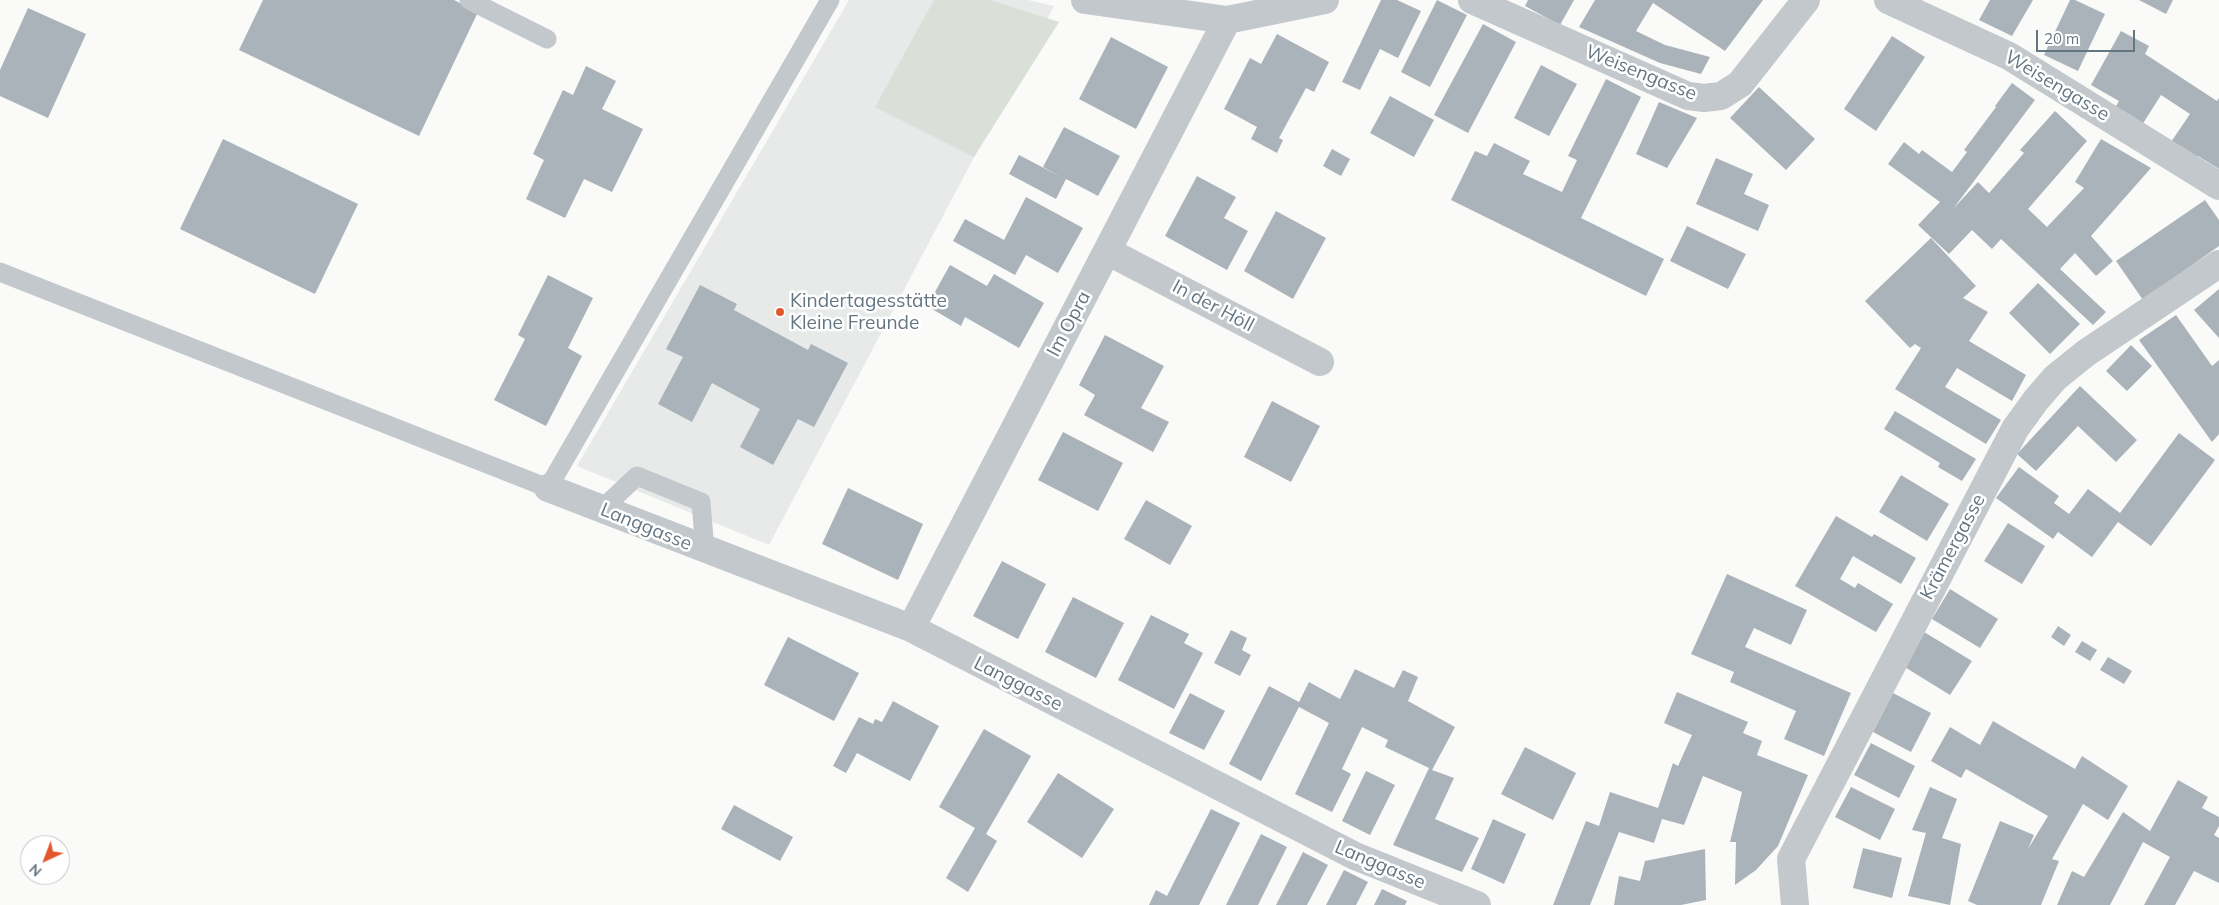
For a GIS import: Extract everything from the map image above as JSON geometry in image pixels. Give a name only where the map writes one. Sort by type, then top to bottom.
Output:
[{"type":"street","points":[[1085,0],[1227,20],[1325,0]]},
{"type":"street","name":"Weisengasse","points":[[1472,0],[1688,96],[1704,98],[1721,96],[1740,84],[1806,0]]},
{"type":"street","name":"Weisengasse","points":[[1888,0],[2009,56],[2219,186]]},
{"type":"street","name":"Im Opra","points":[[911,628],[1227,20]]},
{"type":"street","name":"In der Höll","points":[[1107,251],[1320,362]]},
{"type":"street","name":"Krämergasse","points":[[1795,905],[1790,859],[2015,429],[2055,378],[2086,353],[2219,264]]},
{"type":"street","name":"Langgasse","points":[[548,488],[911,628],[1355,856],[1478,905]]},
{"type":"lane","points":[[469,0],[547,39]]},
{"type":"lane","points":[[0,272],[548,488],[830,0]]},
{"type":"lane","points":[[602,509],[637,476],[701,502],[705,550]]},
{"type":"shaded area","name":"Kindertagesstätte Kleine Freunde","points":[[849,0],[1028,0],[1054,6],[769,545],[577,466]]},
{"type":"shaded area","points":[[934,0],[990,0],[1059,22],[974,157],[875,107]]},
{"type":"building","points":[[263,0],[454,0],[478,12],[419,136],[239,50]]},
{"type":"building","points":[[1381,0],[1397,0],[1421,11],[1398,58],[1380,49],[1360,90],[1342,82]]},
{"type":"building","points":[[1437,0],[1467,15],[1430,87],[1401,72]]},
{"type":"building","points":[[1528,0],[1574,0],[1560,25],[1525,6]]},
{"type":"building","points":[[1595,0],[1763,0],[1725,51],[1653,3],[1636,31],[1665,45],[1710,57],[1701,74],[1660,63],[1579,27]]},
{"type":"building","points":[[1990,0],[2033,0],[2012,36],[1979,20]]},
{"type":"building","points":[[2070,0],[2075,0],[2105,14],[2078,71],[2044,55]]},
{"type":"building","points":[[2139,0],[2173,0],[2166,14]]},
{"type":"building","points":[[28,8],[86,34],[48,118],[0,96],[0,70]]},
{"type":"building","points":[[1483,24],[1516,42],[1468,133],[1434,115]]},
{"type":"building","points":[[2121,31],[2149,46],[2145,54],[2217,101],[2219,98],[2219,169],[2198,156],[2196,158],[2171,142],[2190,114],[2161,95],[2142,125],[2115,108],[2119,101],[2091,85]]},
{"type":"building","points":[[1277,34],[1329,62],[1314,92],[1306,88],[1279,138],[1283,140],[1277,153],[1251,139],[1257,127],[1224,109],[1250,58],[1261,64]]},
{"type":"building","points":[[1892,36],[1925,57],[1876,131],[1844,109]]},
{"type":"building","points":[[1111,37],[1168,67],[1136,129],[1079,99]]},
{"type":"building","points":[[1541,65],[1577,84],[1549,136],[1514,118]]},
{"type":"building","points":[[586,66],[616,81],[602,109],[643,129],[612,192],[584,179],[565,218],[526,199],[544,160],[533,154],[563,90],[573,95]]},
{"type":"building","points":[[1606,79],[1641,97],[1581,218],[1664,259],[1646,296],[1451,200],[1475,151],[1487,156],[1494,143],[1530,161],[1523,174],[1562,192],[1577,160],[1568,156]]},
{"type":"building","points":[[2012,83],[2035,100],[1953,209],[1978,182],[1989,193],[2024,153],[2020,150],[2055,111],[2087,141],[2028,209],[2047,227],[2084,188],[2075,182],[2101,139],[2151,168],[2091,236],[2113,261],[2096,276],[2075,253],[2060,269],[2106,312],[2093,325],[2001,239],[1992,249],[1972,230],[1949,254],[1918,225],[1940,202],[1888,164],[1904,142],[1919,154],[1922,150],[1952,172],[1967,152],[1964,150]]},
{"type":"building","points":[[1759,87],[1815,139],[1786,170],[1730,118]]},
{"type":"building","points":[[1390,96],[1434,120],[1414,157],[1370,133]]},
{"type":"building","points":[[1659,102],[1697,118],[1667,168],[1636,154]]},
{"type":"building","points":[[1064,127],[1120,156],[1098,196],[1066,179],[1056,199],[1009,174],[1019,155],[1061,177],[1043,167]]},
{"type":"building","points":[[223,139],[358,204],[315,294],[180,229]]},
{"type":"building","points":[[1332,149],[1350,159],[1341,176],[1323,166]]},
{"type":"building","points":[[1716,158],[1753,174],[1744,194],[1769,205],[1758,231],[1696,204]]},
{"type":"building","points":[[1197,176],[1236,197],[1224,218],[1248,231],[1227,270],[1165,236]]},
{"type":"building","points":[[1026,197],[1083,228],[1058,273],[1026,255],[1015,275],[953,241],[965,219],[1004,240]]},
{"type":"building","points":[[2205,200],[2219,220],[2219,246],[2143,300],[2116,261]]},
{"type":"building","points":[[1276,211],[1326,238],[1293,299],[1244,271]]},
{"type":"building","points":[[1687,226],[1746,254],[1728,289],[1670,261]]},
{"type":"building","points":[[1931,238],[1976,286],[1963,298],[1988,312],[1969,341],[2026,375],[2012,401],[1957,368],[1945,387],[2001,420],[1986,444],[1895,389],[1921,348],[1915,344],[1910,348],[1865,301]]},
{"type":"building","points":[[950,265],[987,286],[994,274],[1044,303],[1019,348],[965,317],[961,326],[927,306]]},
{"type":"building","points":[[548,275],[593,298],[568,348],[582,356],[546,426],[494,400],[525,339],[518,335]]},
{"type":"building","points":[[2038,283],[2080,324],[2050,354],[2009,313]]},
{"type":"building","points":[[700,285],[737,304],[734,310],[808,350],[811,344],[848,363],[814,427],[798,419],[773,465],[740,447],[760,409],[712,383],[692,422],[658,404],[683,357],[666,349]]},
{"type":"building","points":[[2219,289],[2219,338],[2194,310]]},
{"type":"building","points":[[2176,315],[2212,366],[2219,360],[2219,434],[2212,442],[2139,340]]},
{"type":"building","points":[[1105,335],[1164,366],[1141,408],[1169,422],[1153,452],[1084,415],[1095,395],[1079,385]]},
{"type":"building","points":[[2131,345],[2152,366],[2127,391],[2106,371]]},
{"type":"building","points":[[2080,386],[2137,440],[2116,462],[2078,426],[2036,471],[2017,454]]},
{"type":"building","points":[[1272,401],[1320,426],[1291,482],[1244,457]]},
{"type":"building","points":[[1895,411],[1976,459],[1962,481],[1938,467],[1940,463],[1884,429]]},
{"type":"building","points":[[1063,432],[1123,463],[1098,511],[1038,480]]},
{"type":"building","points":[[2179,433],[2215,460],[2151,546],[2118,522],[2092,557],[2058,532],[2053,539],[1996,498],[2019,467],[2059,496],[2054,503],[2069,514],[2088,489],[2120,513]]},
{"type":"building","points":[[1901,475],[1949,504],[1927,541],[1879,512]]},
{"type":"building","points":[[848,488],[923,524],[898,580],[822,544]]},
{"type":"building","points":[[1146,500],[1192,526],[1170,565],[1124,539]]},
{"type":"building","points":[[1836,516],[1872,537],[1874,534],[1916,558],[1901,584],[1853,556],[1840,579],[1855,588],[1858,583],[1893,604],[1876,632],[1795,586]]},
{"type":"building","points":[[2008,523],[2045,546],[2022,584],[1984,561]]},
{"type":"building","points":[[1002,561],[1046,584],[1018,639],[973,616]]},
{"type":"building","points":[[1727,574],[1807,610],[1791,645],[1754,628],[1745,647],[1851,693],[1824,756],[1784,739],[1796,711],[1730,682],[1734,672],[1691,654]]},
{"type":"building","points":[[1950,589],[1998,619],[1980,648],[1932,619]]},
{"type":"building","points":[[1073,597],[1124,623],[1096,678],[1045,652]]},
{"type":"building","points":[[1151,615],[1189,634],[1184,643],[1203,653],[1174,709],[1118,680]]},
{"type":"building","points":[[2058,626],[2071,635],[2064,646],[2051,637]]},
{"type":"building","points":[[1231,630],[1247,638],[1242,650],[1251,655],[1240,676],[1214,663]]},
{"type":"building","points":[[1924,632],[1972,661],[1950,695],[1903,666]]},
{"type":"building","points":[[788,637],[859,673],[834,721],[764,685]]},
{"type":"building","points":[[2082,641],[2097,650],[2090,661],[2075,652]]},
{"type":"building","points":[[2108,657],[2132,671],[2124,684],[2100,670]]},
{"type":"building","points":[[1355,669],[1394,688],[1403,670],[1418,677],[1408,701],[1455,727],[1432,770],[1454,778],[1435,819],[1479,838],[1462,872],[1393,845],[1429,768],[1385,747],[1388,740],[1362,727],[1342,769],[1351,774],[1332,812],[1295,794],[1329,723],[1299,707],[1261,781],[1229,764],[1269,686],[1299,702],[1309,682],[1340,699]]},
{"type":"building","points":[[1677,692],[1748,722],[1743,733],[1762,741],[1757,755],[1808,775],[1778,846],[1756,870],[1735,885],[1736,842],[1730,842],[1742,792],[1703,776],[1684,825],[1662,819],[1654,843],[1619,832],[1590,905],[1553,905],[1586,821],[1599,826],[1610,792],[1658,808],[1673,763],[1678,766],[1692,735],[1664,723]]},
{"type":"building","points":[[1190,693],[1225,711],[1204,750],[1169,733]]},
{"type":"building","points":[[1893,693],[1931,713],[1911,752],[1873,732]]},
{"type":"building","points":[[893,701],[939,726],[910,781],[857,753],[846,773],[833,766],[859,717],[873,724],[875,719],[882,722]]},
{"type":"building","points":[[1993,721],[2075,769],[2082,756],[2128,786],[2108,820],[2083,804],[2052,859],[2059,861],[2041,905],[1977,905],[1968,901],[2000,821],[2034,835],[2028,849],[2048,816],[1966,769],[1961,778],[1931,761],[1950,727],[1980,745]]},
{"type":"building","points":[[984,729],[1031,756],[986,834],[997,841],[968,892],[946,878],[975,828],[939,807]]},
{"type":"building","points":[[1871,743],[1915,766],[1899,798],[1854,775]]},
{"type":"building","points":[[1525,747],[1576,773],[1553,820],[1501,794]]},
{"type":"building","points":[[1366,771],[1395,785],[1370,835],[1342,821]]},
{"type":"building","points":[[1058,773],[1114,809],[1082,858],[1027,822]]},
{"type":"building","points":[[2178,780],[2208,797],[2202,808],[2219,817],[2219,826],[2214,835],[2219,838],[2219,883],[2194,871],[2175,905],[2144,905],[2170,857],[2143,842],[2110,905],[2057,905],[2072,871],[2084,877],[2123,812],[2150,831]]},
{"type":"building","points":[[1851,787],[1895,809],[1880,840],[1835,817]]},
{"type":"building","points":[[1930,787],[1957,799],[1942,838],[1961,844],[1950,905],[1908,896],[1926,833],[1912,830]]},
{"type":"building","points":[[734,805],[793,837],[780,861],[721,829]]},
{"type":"building","points":[[1211,809],[1240,823],[1199,905],[1149,905],[1156,890],[1167,896]]},
{"type":"building","points":[[1493,819],[1526,834],[1504,884],[1471,869]]},
{"type":"building","points":[[1261,834],[1287,847],[1258,905],[1226,905]]},
{"type":"building","points":[[1863,848],[1902,858],[1892,898],[1853,888]]},
{"type":"building","points":[[1705,849],[1706,900],[1681,905],[1614,905],[1619,876],[1640,881],[1645,861]]},
{"type":"building","points":[[1303,852],[1328,865],[1307,905],[1276,905]]},
{"type":"building","points":[[1344,870],[1368,882],[1356,905],[1326,905]]},
{"type":"building","points":[[1382,889],[1407,901],[1405,905],[1374,905]]},
{"type":"place","name":"Kindertagesstätte Kleine Freunde","points":[[780,312]]}]
